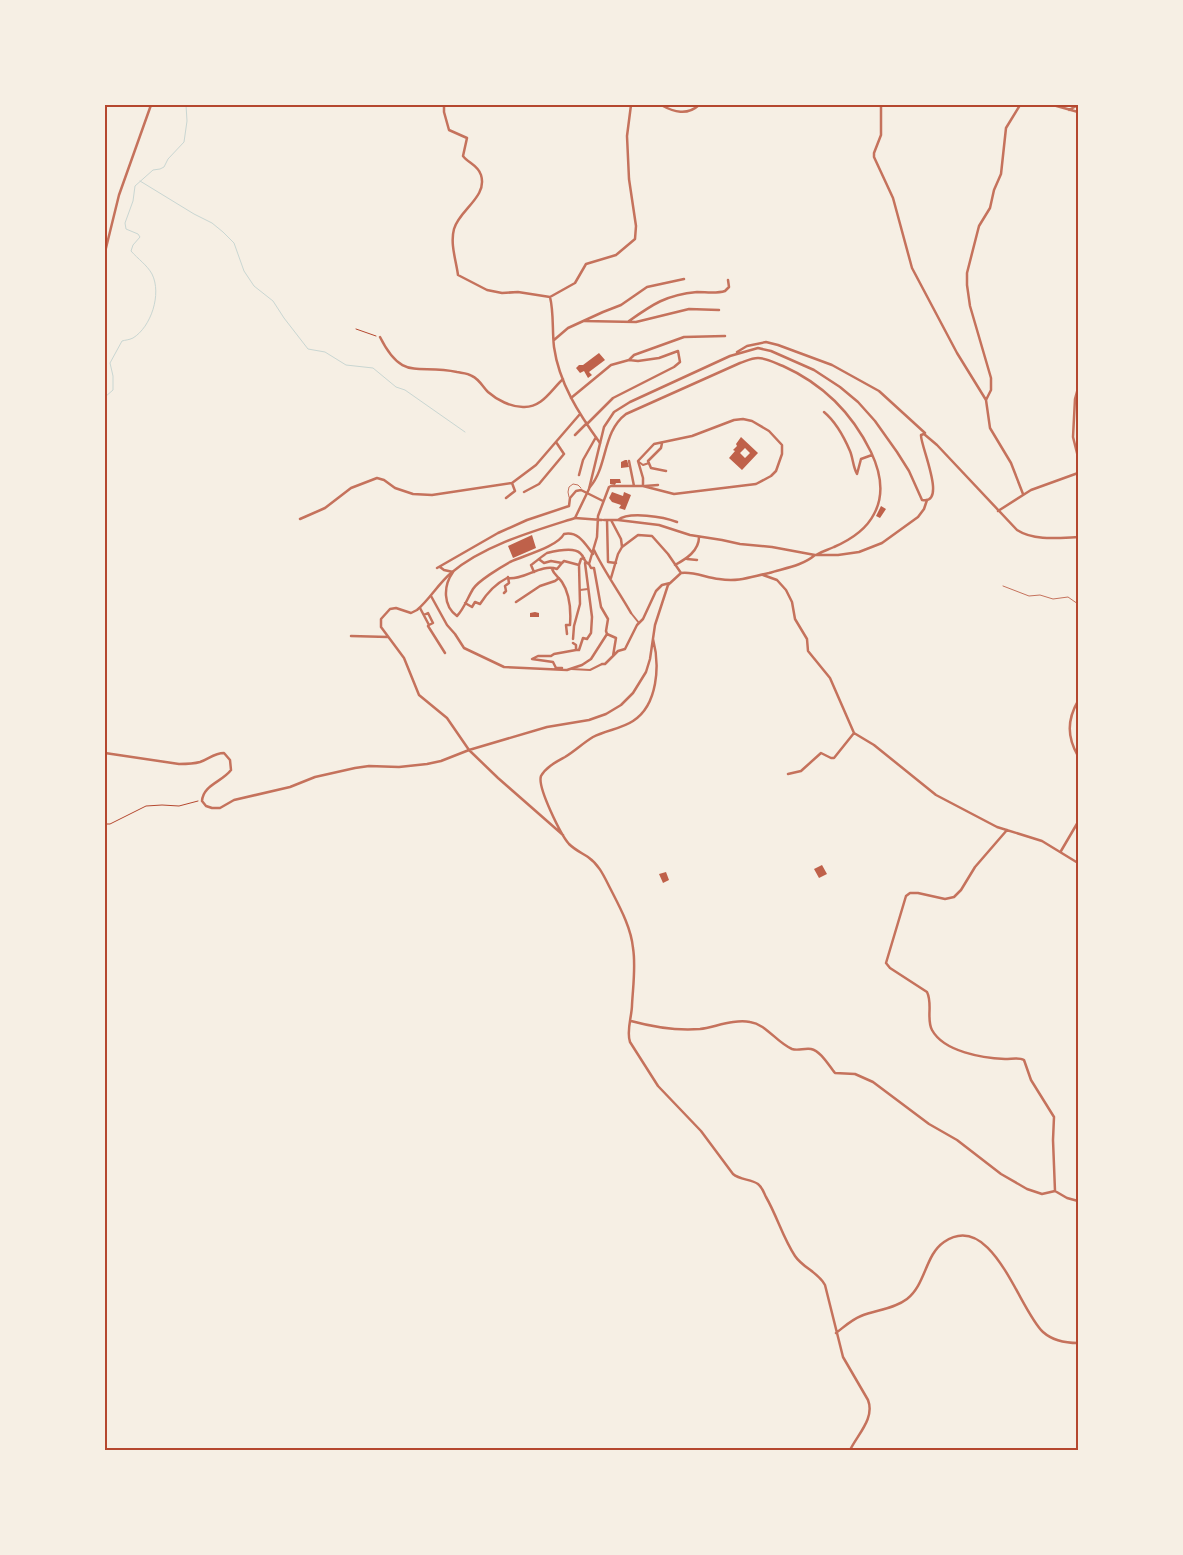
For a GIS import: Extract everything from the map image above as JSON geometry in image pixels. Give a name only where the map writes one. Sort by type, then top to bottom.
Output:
[{"type":"street","points":[[105,252],[119,195],[151,105]]},
{"type":"street","points":[[444,105],[449,130],[467,138],[463,156],[478,169],[482,180],[476,198],[454,226],[453,248],[458,275],[487,290],[550,297],[576,283],[586,264],[616,255],[635,239],[636,226],[629,180],[627,138],[631,105]]},
{"type":"street","points":[[661,105],[674,111],[685,112],[693,110],[699,105]]},
{"type":"street","points":[[881,105],[881,135],[874,157],[893,198],[909,261],[925,296],[957,354],[986,400],[990,428],[1011,463],[1024,494]]},
{"type":"street","points":[[986,400],[991,392],[992,381],[970,306],[967,276],[979,226],[990,208],[994,190],[1001,174],[1006,128],[1020,105]]},
{"type":"street","points":[[1054,105],[1078,112]]},
{"type":"street","points":[[1069,110],[1078,105]]},
{"type":"street","points":[[553,341],[568,328],[622,305],[647,287],[684,279]]},
{"type":"street","points":[[628,322],[653,304],[662,300],[692,293],[725,291],[729,287],[728,280]]},
{"type":"street","points":[[550,297],[553,341],[563,379],[580,414],[600,443]]},
{"type":"street","points":[[583,321],[643,321],[689,309],[718,310]]},
{"type":"street","points":[[630,360],[634,355],[684,337],[725,336]]},
{"type":"street","points":[[380,337],[386,351],[398,362],[416,370],[444,369],[470,374],[492,395],[514,406],[528,407],[540,402],[563,379]]},
{"type":"street","points":[[589,489],[604,427],[610,415],[617,409],[736,353],[747,346],[766,342],[832,365],[879,391],[928,436],[1013,528],[1025,535],[1046,538],[1078,537]]},
{"type":"street","points":[[736,353],[758,348],[767,349],[810,368],[843,389],[873,418],[905,465],[920,498],[923,501],[927,500]]},
{"type":"street","points":[[571,398],[611,365],[630,360],[638,361],[659,358],[678,351],[680,362],[674,367],[613,398],[575,435]]},
{"type":"street","points":[[105,754],[191,764],[215,754],[224,754],[230,760],[231,770],[219,782],[204,791],[202,801],[206,806],[220,808],[226,802],[290,787],[315,777],[370,766],[399,767],[442,761],[469,750],[547,727],[589,720],[617,708],[628,699],[639,685],[650,659],[655,625],[670,583],[681,573],[687,572],[709,578],[748,579],[791,567],[810,559],[857,534],[866,525],[874,515],[878,504],[880,481],[872,455],[852,419],[825,391],[811,380],[791,370],[768,360],[755,358],[629,413],[622,418],[612,430],[599,475],[585,492],[574,518]]},
{"type":"street","points":[[1078,388],[1075,399],[1073,437],[1078,457]]},
{"type":"street","points":[[824,412],[831,418],[850,450],[857,474],[862,460],[872,455]]},
{"type":"street","points":[[300,519],[325,508],[351,488],[376,478],[384,480],[395,488],[413,494],[432,495],[512,483],[536,465],[580,414]]},
{"type":"street","points":[[734,420],[752,421],[769,431],[782,446],[782,454],[776,471],[756,484],[674,494],[643,486],[639,462],[654,444],[692,436],[734,420]]},
{"type":"street","points":[[850,1450],[869,1417],[870,1407],[868,1400],[844,1360],[836,1334],[827,1291],[823,1282],[796,1258],[778,1218],[760,1187],[755,1182],[735,1175],[699,1129],[656,1084],[629,1041],[634,953],[629,931],[600,868],[592,860],[571,846],[564,837],[498,778],[469,750],[447,718],[419,695],[404,658],[382,629],[380,623],[387,611],[396,608],[412,612],[420,608],[453,572],[481,554],[534,530],[574,518],[618,520],[659,525],[699,537],[816,555],[849,554],[876,546],[918,517],[925,508],[927,500],[932,495],[933,487],[930,470],[921,437],[923,434],[928,436]]},
{"type":"street","points":[[579,475],[585,455],[596,437]]},
{"type":"street","points":[[524,492],[539,484],[564,454],[556,442]]},
{"type":"street","points":[[662,443],[661,448],[648,461],[651,468],[666,470]]},
{"type":"street","points":[[629,461],[634,486]]},
{"type":"street","points":[[639,462],[643,465],[649,463]]},
{"type":"street","points":[[998,510],[1045,484],[1078,473]]},
{"type":"street","points":[[506,498],[515,491],[512,483]]},
{"type":"street","points":[[590,564],[597,531],[597,520],[609,487],[658,485]]},
{"type":"street","points":[[453,572],[438,568],[498,533],[527,520],[569,506],[570,498],[576,491],[585,492],[604,501]]},
{"type":"street","points":[[618,520],[624,517],[638,516],[662,517],[677,522]]},
{"type":"street","points":[[606,520],[621,539],[622,546]]},
{"type":"street","points":[[602,566],[607,565],[608,562],[606,520]]},
{"type":"street","points":[[453,572],[448,582],[446,596],[450,609],[458,616],[480,581],[508,563],[552,545],[562,538],[564,534],[573,533],[579,537],[593,554]]},
{"type":"street","points":[[611,578],[622,546],[638,535],[652,536],[656,539],[681,573]]},
{"type":"street","points":[[675,565],[686,559],[697,546],[699,537]]},
{"type":"street","points":[[534,572],[531,565],[540,560],[545,554],[574,549],[580,552],[584,558],[589,589],[591,633],[587,639],[583,638],[580,649],[551,656],[538,656],[532,659],[553,662],[556,668],[560,667],[563,670]]},
{"type":"street","points":[[594,549],[602,566],[639,623]]},
{"type":"street","points":[[576,650],[576,645],[573,641],[574,626],[580,604],[579,565],[581,559],[584,558]]},
{"type":"street","points":[[686,559],[697,560]]},
{"type":"street","points":[[540,560],[544,563],[551,561],[562,563],[564,561],[579,565]]},
{"type":"street","points":[[608,562],[616,564]]},
{"type":"street","points":[[465,604],[472,607],[475,602],[480,604],[496,584],[508,578],[521,577],[542,569],[552,569],[554,567],[557,569],[562,563]]},
{"type":"street","points":[[585,563],[590,564],[594,570],[601,607],[608,619],[606,631],[616,638],[613,657]]},
{"type":"street","points":[[552,569],[562,582],[570,603],[570,625]]},
{"type":"street","points":[[763,575],[777,580],[785,588],[792,602],[795,619],[807,639],[808,651],[830,678],[854,733],[874,746],[936,795],[991,824],[1038,839],[1078,863]]},
{"type":"street","points":[[504,593],[506,591],[505,586],[509,583],[508,578]]},
{"type":"street","points":[[516,602],[540,586],[555,581],[558,578]]},
{"type":"street","points":[[431,596],[447,625],[464,648],[504,667],[590,670],[605,664],[618,651],[625,649],[657,589],[664,584],[670,583]]},
{"type":"street","points":[[580,590],[589,589]]},
{"type":"street","points":[[420,608],[428,626],[445,653]]},
{"type":"street","points":[[570,625],[574,626]]},
{"type":"street","points":[[567,634],[566,626],[570,625]]},
{"type":"street","points":[[567,670],[591,660],[608,634]]},
{"type":"street","points":[[351,636],[388,637]]},
{"type":"street","points":[[564,837],[543,793],[540,776],[546,769],[591,738],[628,724],[642,713],[651,698],[655,682],[656,654],[653,640]]},
{"type":"street","points":[[1078,702],[1072,712],[1069,735],[1070,742],[1078,756]]},
{"type":"street","points":[[788,774],[800,771],[822,752],[834,758],[854,733]]},
{"type":"street","points":[[1061,852],[1078,822]]},
{"type":"street","points":[[1007,830],[974,868],[964,886],[954,897],[947,899],[918,893],[910,893],[906,896],[886,961],[889,967],[928,992],[931,1027],[934,1033],[944,1041],[958,1049],[981,1057],[1020,1058],[1024,1060],[1031,1080],[1054,1117],[1055,1191]]},
{"type":"street","points":[[631,1021],[662,1028],[690,1029],[753,1022],[791,1048],[815,1051],[835,1073],[855,1074],[874,1082],[932,1125],[960,1142],[1003,1175],[1027,1189],[1042,1194],[1055,1191],[1067,1198],[1078,1201]]},
{"type":"street","points":[[836,1334],[856,1318],[896,1305],[909,1297],[919,1284],[939,1246],[951,1238],[962,1236],[981,1243],[999,1260],[1030,1317],[1042,1331],[1056,1339],[1078,1343]]},
{"type":"lane","points":[[570,498],[569,487],[573,484],[578,484],[585,492]]},
{"type":"lane","points":[[1003,586],[1029,596],[1040,595],[1053,599],[1068,597],[1078,604]]},
{"type":"path","points":[[356,329],[380,337]]},
{"type":"path","points":[[105,824],[110,824],[146,806],[179,806],[202,801]]},
{"type":"building","points":[[599,353],[605,360],[589,372],[592,375],[588,378],[584,371],[580,373],[576,368]]},
{"type":"building","points":[[741,437],[758,453],[742,470],[729,458],[735,451],[733,450],[737,446],[736,444]],"holes":[[[745,448],[750,453],[745,458],[740,453]]]},
{"type":"building","points":[[627,460],[629,467],[621,468],[621,462]]},
{"type":"building","points":[[610,479],[620,479],[621,483],[610,484]]},
{"type":"building","points":[[612,492],[623,496],[624,492],[631,495],[625,510],[619,508],[621,505],[612,502],[609,498]]},
{"type":"building","points":[[881,506],[886,509],[880,518],[876,516]]},
{"type":"building","points":[[532,535],[536,548],[513,558],[508,546]]},
{"type":"building","points":[[530,613],[539,613],[539,617],[530,617]]},
{"type":"building","points":[[822,865],[827,874],[819,878],[814,869]]},
{"type":"building","points":[[666,872],[669,880],[663,883],[659,874]]},
{"type":"waterway","points":[[105,397],[113,390],[113,376],[110,363],[122,341],[133,338],[145,326],[150,318],[155,300],[155,282],[152,274],[131,251],[133,245],[140,237],[138,234],[126,229],[125,223],[133,201],[135,186],[153,170],[164,167],[168,159],[184,142],[187,121],[186,105]]},
{"type":"waterway","points":[[140,181],[212,223],[223,232],[234,243],[244,271],[254,286],[273,301],[308,349],[325,352],[346,365],[373,368],[396,387],[405,390],[465,432]]}]
